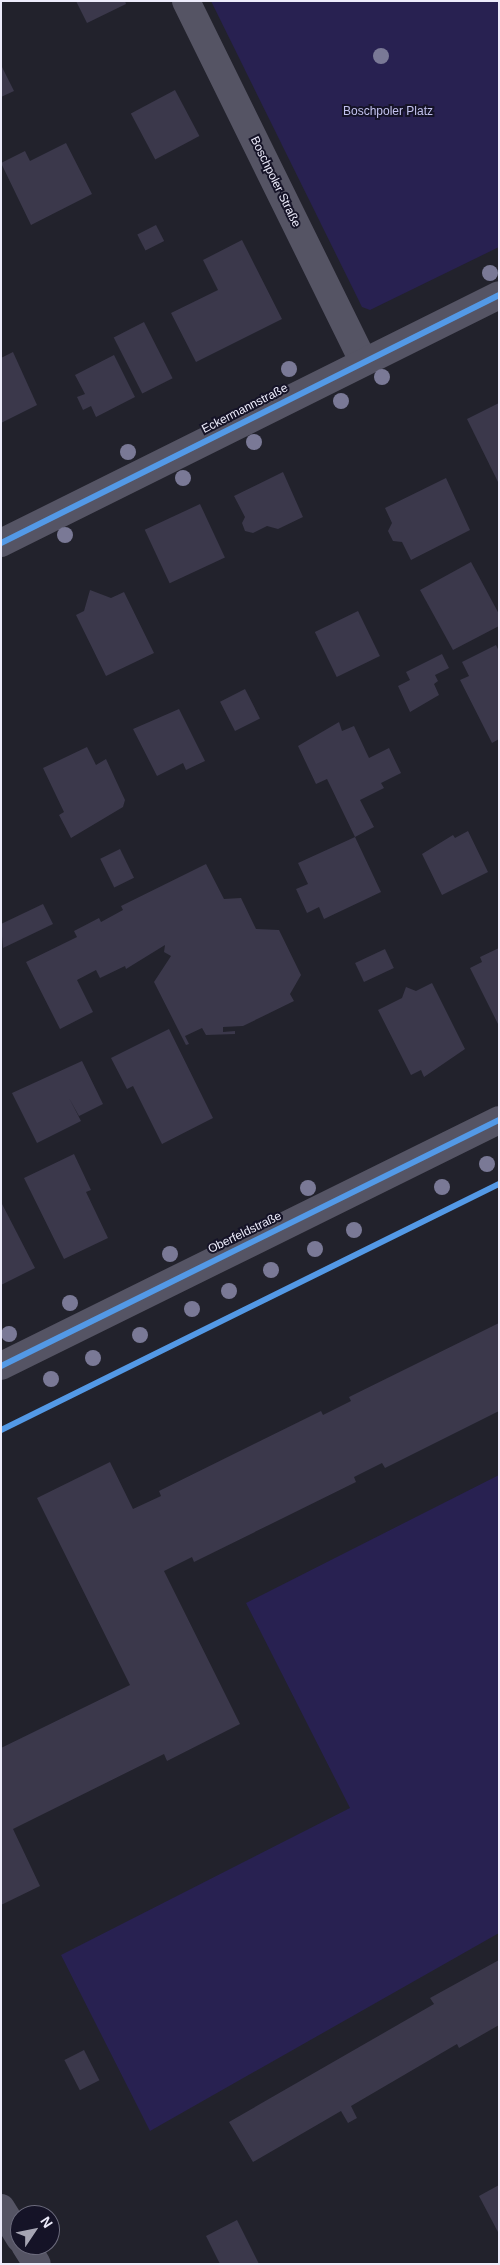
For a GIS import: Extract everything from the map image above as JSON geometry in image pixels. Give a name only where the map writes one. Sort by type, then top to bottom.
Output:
[{"type":"street","name":"Boschpoler Straße","points":[[186,1],[364,362]]},
{"type":"street","name":"Eckermannstraße","points":[[1,543],[499,295]]},
{"type":"street","name":"Oberfeldstraße","points":[[1,1366],[499,1120]]},
{"type":"street","points":[[1,2208],[10,2222]]},
{"type":"green space","name":"Boschpoler Platz","points":[[211,1],[499,1],[499,247],[370,310],[362,307]]},
{"type":"green space","points":[[499,1475],[499,1933],[150,2131],[61,1955],[350,1808],[246,1603]]},
{"type":"building","points":[[76,1],[125,1],[126,4],[87,23]]},
{"type":"building","points":[[1,65],[14,91],[1,97]]},
{"type":"building","points":[[175,90],[199,136],[155,159],[131,113]]},
{"type":"building","points":[[66,143],[92,194],[31,225],[1,163],[25,151],[30,161]]},
{"type":"building","points":[[156,225],[164,241],[145,251],[137,235]]},
{"type":"building","points":[[242,240],[282,319],[196,362],[171,313],[218,290],[203,260]]},
{"type":"building","points":[[144,322],[173,378],[142,394],[114,337]]},
{"type":"building","points":[[13,352],[37,405],[1,423],[1,358]]},
{"type":"building","points":[[114,355],[135,397],[96,417],[91,406],[83,410],[77,397],[85,394],[75,375]]},
{"type":"building","points":[[499,403],[499,484],[467,419]]},
{"type":"building","points":[[283,472],[303,517],[278,529],[267,526],[253,533],[245,531],[242,523],[245,517],[234,496]]},
{"type":"building","points":[[446,478],[470,530],[411,560],[402,542],[393,541],[388,531],[392,523],[385,508]]},
{"type":"building","points":[[200,504],[225,557],[170,583],[145,530]]},
{"type":"building","points":[[471,562],[499,614],[499,626],[453,650],[420,590]]},
{"type":"building","points":[[90,590],[111,598],[124,592],[154,653],[106,676],[76,615],[84,611]]},
{"type":"building","points":[[358,611],[380,656],[337,677],[315,632]]},
{"type":"building","points":[[496,645],[499,651],[499,739],[492,743],[460,680],[469,676],[462,662]]},
{"type":"building","points":[[442,654],[449,668],[435,675],[438,681],[434,684],[439,695],[410,712],[398,686],[410,680],[406,672]]},
{"type":"building","points":[[245,689],[260,718],[235,731],[220,702]]},
{"type":"building","points":[[179,709],[205,761],[186,770],[183,763],[157,776],[133,729]]},
{"type":"building","points":[[339,722],[342,731],[354,726],[369,758],[389,748],[401,773],[381,783],[384,788],[360,800],[374,827],[355,837],[327,779],[316,784],[298,746]]},
{"type":"building","points":[[87,747],[96,765],[106,759],[125,800],[123,807],[71,838],[59,815],[64,812],[43,768]]},
{"type":"building","points":[[468,831],[488,872],[442,895],[422,854],[453,835],[455,838]]},
{"type":"building","points":[[355,837],[381,892],[324,919],[319,907],[307,913],[296,889],[308,884],[298,863]]},
{"type":"building","points":[[120,849],[134,878],[114,887],[100,859]]},
{"type":"building","points":[[206,864],[224,899],[241,898],[256,929],[279,930],[301,975],[290,994],[294,1001],[243,1026],[223,1027],[223,1032],[235,1031],[235,1034],[206,1035],[202,1028],[185,1036],[189,1044],[186,1045],[154,982],[171,956],[164,952],[165,945],[126,969],[125,966],[100,978],[96,970],[77,980],[93,1012],[60,1029],[26,962],[77,937],[74,931],[99,918],[101,922],[123,910],[121,906]]},
{"type":"building","points":[[43,904],[53,924],[3,948],[1,924]]},
{"type":"building","points":[[499,948],[499,1026],[470,968],[482,962],[480,957]]},
{"type":"building","points":[[385,949],[394,968],[364,982],[355,963]]},
{"type":"building","points":[[432,983],[465,1049],[424,1077],[421,1070],[411,1075],[378,1010],[402,998],[406,987],[416,991]]},
{"type":"building","points":[[169,1029],[213,1118],[162,1144],[133,1086],[127,1089],[111,1058]]},
{"type":"building","points":[[82,1061],[103,1104],[79,1116],[69,1098],[81,1121],[37,1143],[12,1093]]},
{"type":"building","points":[[74,1154],[91,1190],[86,1192],[108,1238],[64,1259],[24,1178]]},
{"type":"building","points":[[1,1202],[35,1268],[1,1285]]},
{"type":"building","points":[[499,1323],[499,1411],[385,1468],[382,1463],[354,1477],[356,1482],[194,1562],[192,1557],[164,1571],[240,1724],[167,1761],[164,1754],[13,1829],[40,1886],[1,1905],[1,1748],[130,1685],[37,1498],[110,1462],[133,1509],[161,1496],[159,1491],[321,1411],[323,1415],[351,1401],[349,1397]]},
{"type":"building","points":[[499,1960],[499,2025],[459,2048],[457,2044],[351,2106],[357,2118],[348,2123],[341,2111],[253,2162],[229,2122],[434,2004],[430,1998]]},
{"type":"building","points":[[84,2050],[99,2080],[80,2090],[64,2060]]},
{"type":"building","points":[[499,2185],[499,2234],[479,2196]]},
{"type":"building","points":[[237,2220],[259,2264],[220,2264],[206,2236]]},
{"type":"cycle path","points":[[1,543],[499,295]]},
{"type":"cycle path","points":[[1,1366],[499,1120]]},
{"type":"cycle path","points":[[1,1430],[499,1184]]}]
